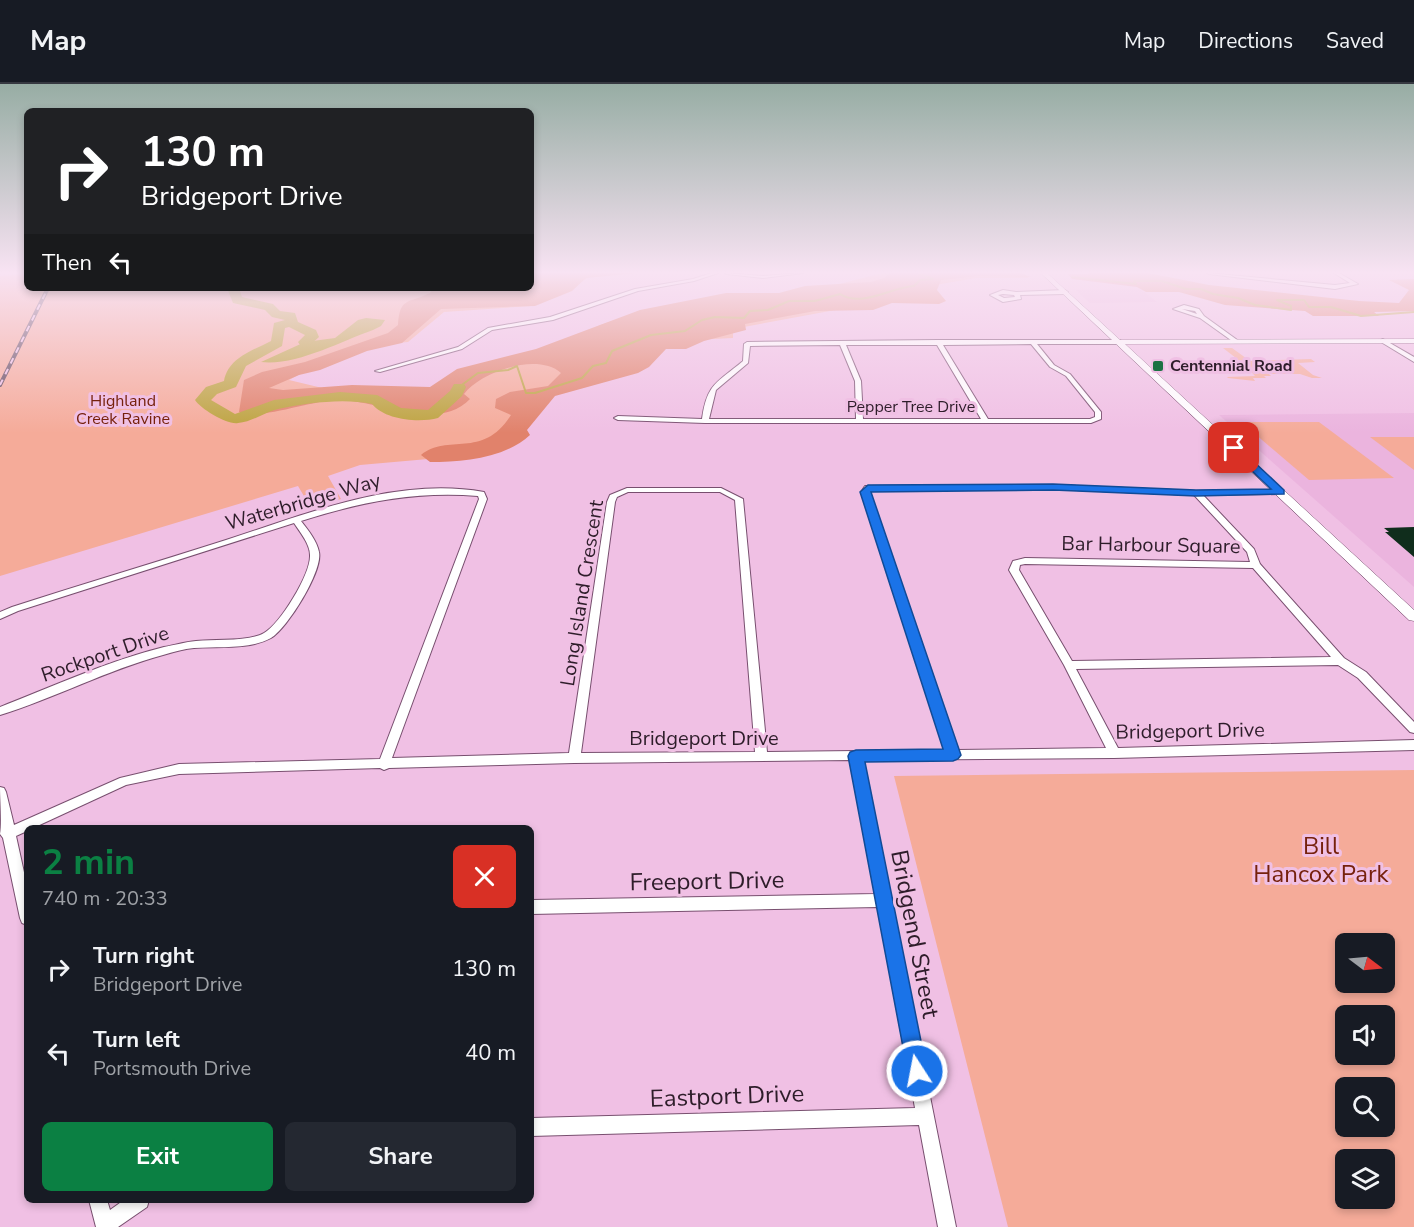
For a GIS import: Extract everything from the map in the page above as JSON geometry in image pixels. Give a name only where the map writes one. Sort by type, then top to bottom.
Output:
[{"type":"main road","points":[[1103,326],[1414,617]]},
{"type":"main road","points":[[1120,342],[1414,341]]},
{"type":"street","points":[[378,371],[459,348],[490,328],[501,326]]},
{"type":"street","points":[[1215,326],[1237,342]]},
{"type":"street","points":[[1383,341],[1414,360]]},
{"type":"street","points":[[938,342],[985,420]]},
{"type":"street","name":"Pepper Tree Drive","points":[[618,417],[705,421],[1091,421],[1100,418],[1098,412],[1068,375],[1052,366],[1032,342]]},
{"type":"street","points":[[705,421],[708,394],[714,385],[746,362],[747,344],[1120,342]]},
{"type":"street","points":[[842,343],[858,381],[860,420]]},
{"type":"street","points":[[953,755],[865,492],[868,488],[1053,487],[1196,493],[1280,492]]},
{"type":"street","name":"Long Island Crescent","points":[[574,758],[611,502],[614,495],[627,490],[721,490],[739,499],[761,756]]},
{"type":"street","name":"Waterbridge Way","points":[[0,616],[15,609],[340,506],[405,493],[467,491],[481,494],[483,499],[384,765]]},
{"type":"street","points":[[1196,493],[1251,551],[1256,565]]},
{"type":"street","name":"Rockport Drive","points":[[0,711],[162,650],[199,643],[259,639],[269,636],[277,628],[313,569],[315,554],[296,520]]},
{"type":"street","name":"Bar Harbour Square","points":[[1114,753],[1069,665],[1014,570],[1017,563],[1084,561],[1256,565],[1340,661],[1362,675],[1414,729]]},
{"type":"street","points":[[1069,665],[1340,661]]},
{"type":"street","name":"Bridgeport Drive","points":[[28,825],[124,781],[179,769],[574,758],[1114,753],[1414,746]]},
{"type":"street","name":"Bridgend Street","points":[[856,756],[947,1227]]},
{"type":"street","points":[[0,792],[24,905]]},
{"type":"street","name":"Bridgeport Drive","points":[[8,834],[24,827]]},
{"type":"street","name":"Freeport Drive","points":[[534,907],[884,900]]},
{"type":"street","name":"Eastport Drive","points":[[534,1127],[925,1116]]},
{"type":"street","points":[[99,1203],[105,1226],[136,1203]]},
{"type":"shaded area","points":[[350,326],[380,326],[303,357],[261,362],[305,342],[335,338]]},
{"type":"shaded area","points":[[396,326],[421,326],[402,343],[367,351],[269,388],[283,390],[352,385],[430,387],[457,369],[536,349],[596,326],[745,326],[746,330],[704,341],[686,349],[666,349],[649,367],[638,373],[555,396],[527,430],[530,435],[520,443],[496,454],[470,460],[430,462],[421,455],[431,449],[477,442],[489,437],[500,429],[511,415],[495,408],[496,399],[510,392],[548,386],[561,373],[551,367],[538,364],[510,367],[483,378],[464,394],[470,399],[457,409],[441,414],[407,412],[338,400],[259,414],[239,412],[244,380],[262,372],[305,362],[388,333]]},
{"type":"shaded area","points":[[1414,413],[1414,587],[1219,415]]},
{"type":"green space","name":"Highland Creek Ravine","points":[[0,326],[427,326],[408,342],[387,344],[317,365],[289,380],[414,410],[455,384],[551,351],[597,326],[747,326],[733,329],[733,338],[652,342],[562,389],[485,454],[360,465],[328,476],[341,499],[311,508],[298,486],[0,576]]},
{"type":"green space","points":[[1223,348],[1232,348],[1250,361],[1311,359],[1315,362],[1298,363],[1313,375],[1322,378],[1300,374],[1269,374],[1271,376],[1264,376],[1266,378],[1253,378],[1255,381],[1228,378],[1255,376]]},
{"type":"green space","points":[[1241,422],[1319,422],[1394,478],[1309,480]]},
{"type":"green space","points":[[1370,437],[1414,437],[1414,470]]},
{"type":"green space","name":"Bill Hancox Park","points":[[1414,770],[1414,1227],[1008,1227],[894,776]]},
{"type":"building","points":[[1414,527],[1414,557],[1385,532],[1389,532],[1384,528]]},
{"type":"waterway","points":[[279,326],[277,343],[241,363],[232,376],[231,384],[208,393],[203,400],[206,405],[222,411],[230,418],[237,419],[274,405],[340,397],[366,398],[377,400],[380,404],[398,413],[432,415],[457,393],[459,387]]},
{"type":"waterway","points":[[297,326],[311,333],[312,337],[305,342]]},
{"type":"waterway","points":[[459,387],[478,373],[508,370],[517,366],[526,393],[535,393],[582,378],[593,366],[606,363],[612,351],[651,335],[685,331],[692,326]]},
{"type":"railway","points":[[0,385],[29,326]]},
{"type":"place","name":"Centennial Road","points":[[1158,366]]},
{"type":"route","points":[[917,1071],[856,756],[953,755],[944,734],[865,492],[868,488],[1053,487],[1196,493],[1280,492],[1234,448]]}]
